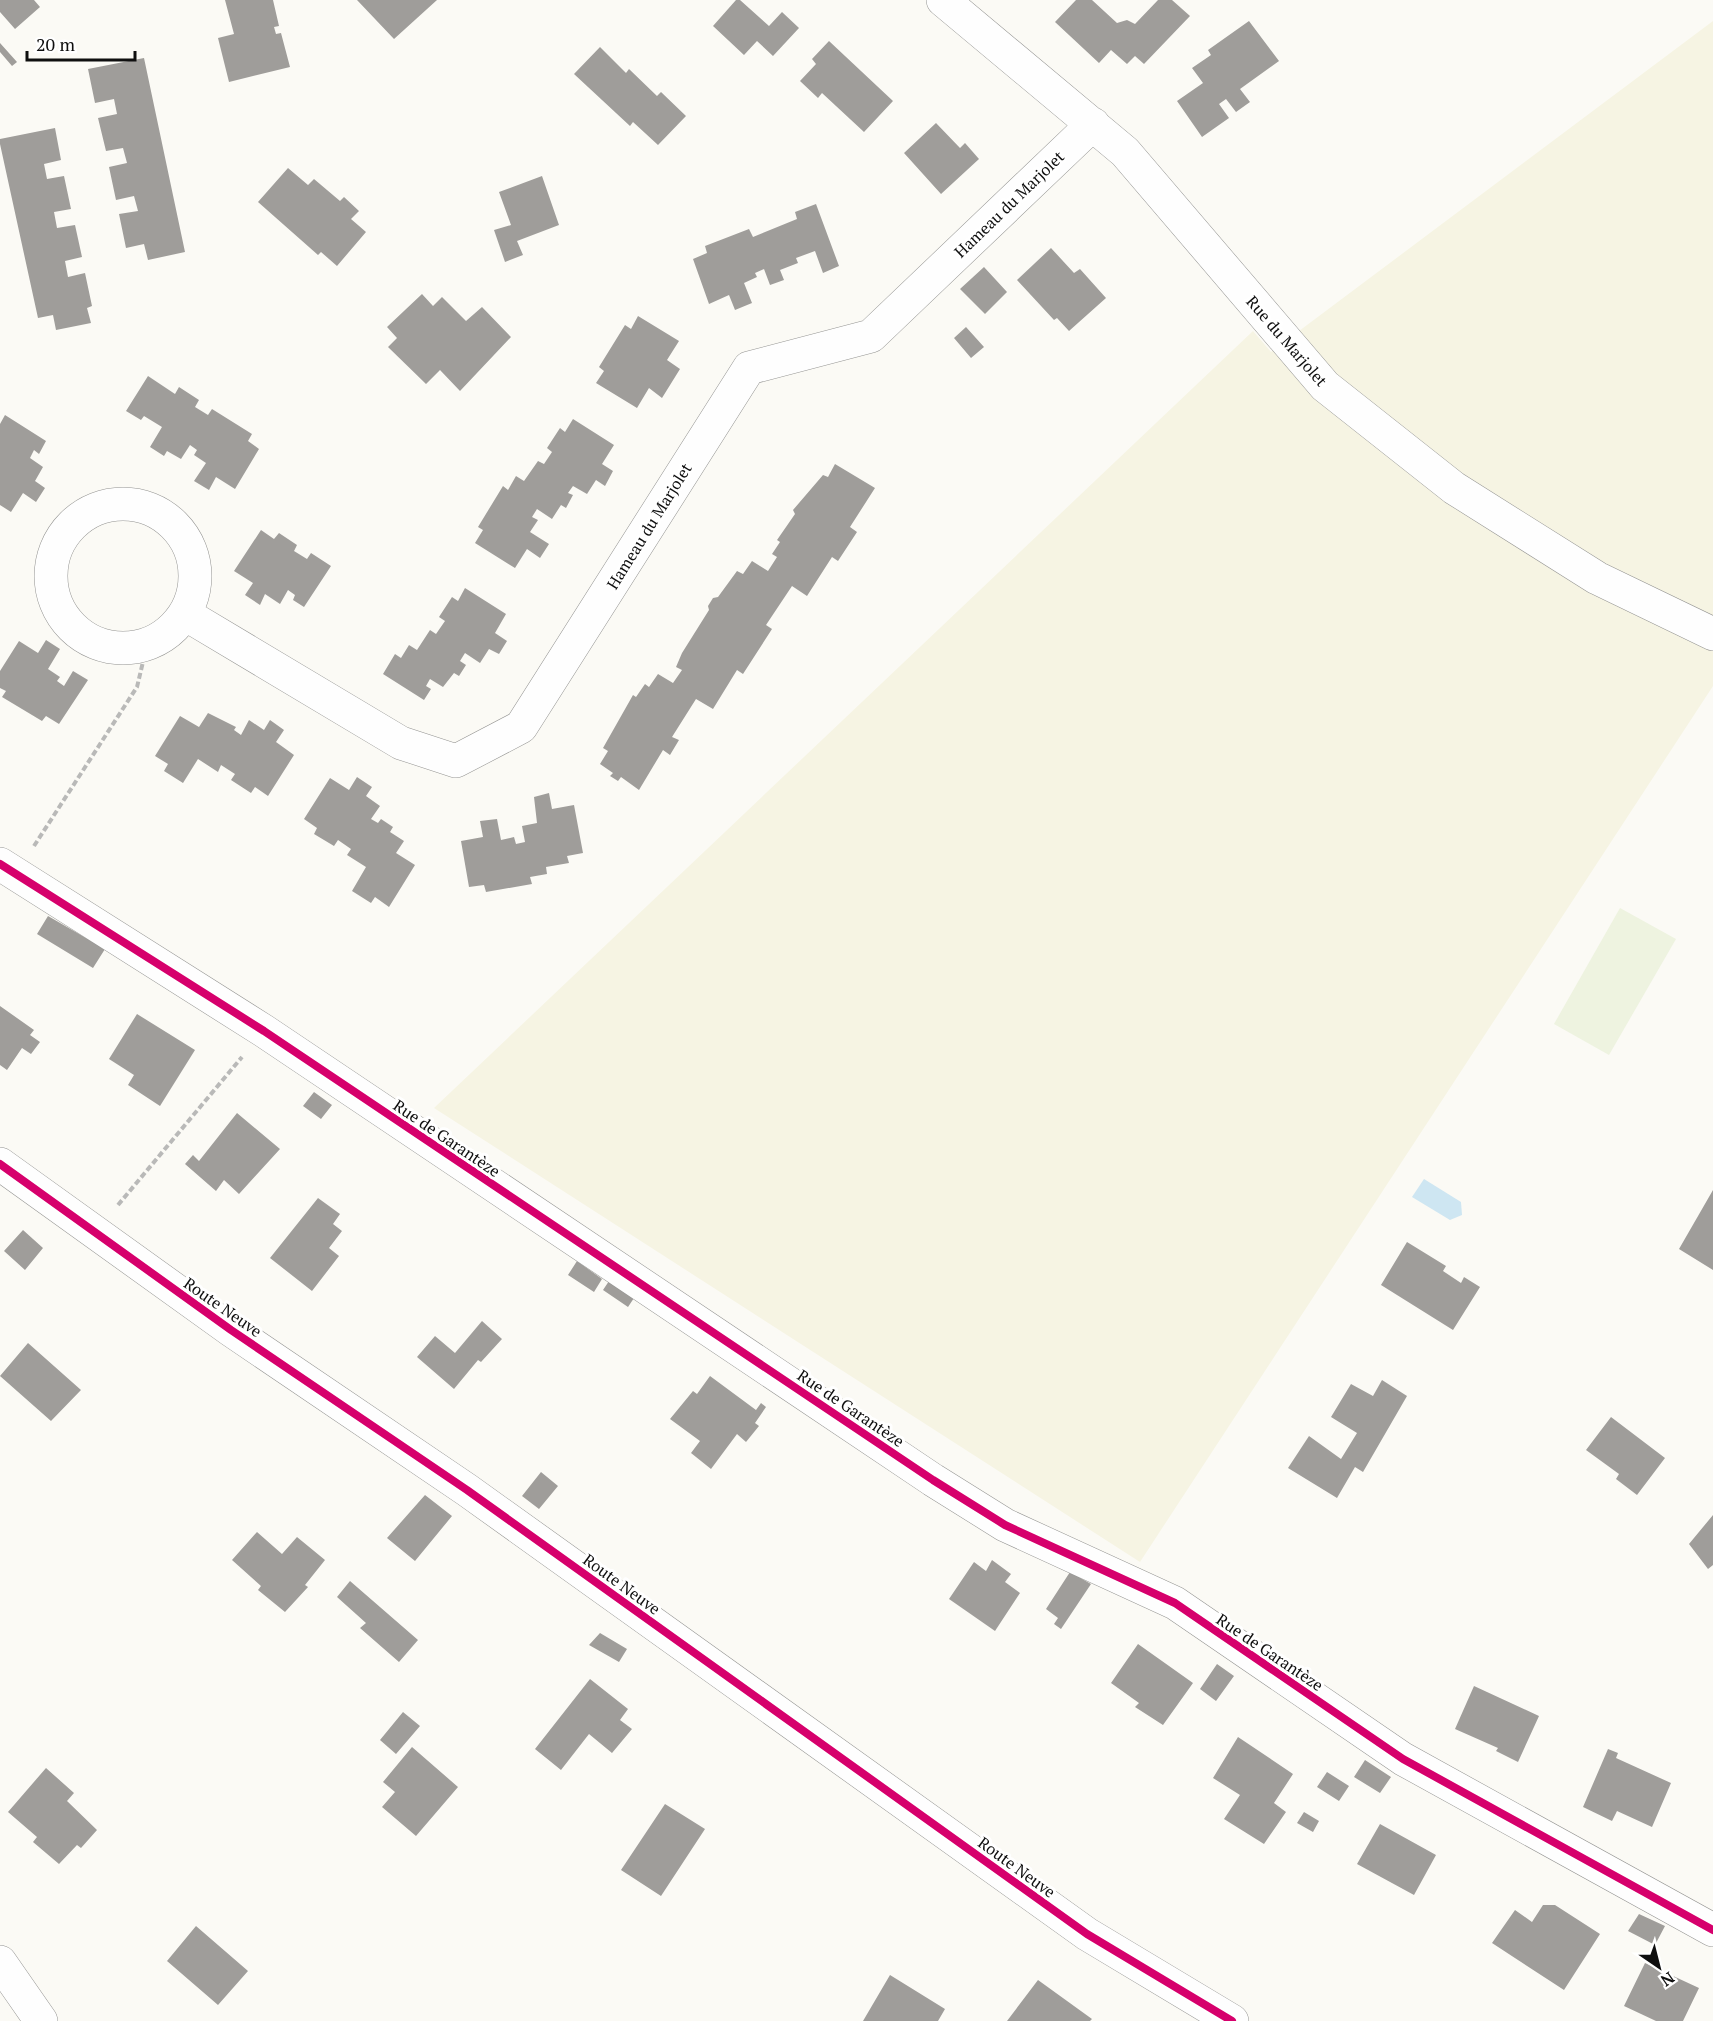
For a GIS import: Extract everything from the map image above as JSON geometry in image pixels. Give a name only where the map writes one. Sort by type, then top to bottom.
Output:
[{"type":"street","name":"Rue du Marjolet","points":[[944,0],[1125,152],[1325,386],[1454,488],[1597,578],[1713,634]]},
{"type":"street","name":"Hameau du Marjolet","points":[[185,614],[401,743],[456,761],[521,727],[749,368],[871,336],[1093,124]]},
{"type":"street","points":[[122,503],[148,507],[170,520],[187,539],[195,564],[195,590],[185,614],[169,632],[147,645],[123,648],[100,645],[81,635],[65,619],[55,600],[51,578],[53,556],[62,536],[77,519],[96,508],[122,503]]},
{"type":"street","name":"Rue de Garantèze","points":[[8,868],[264,1031],[933,1480],[996,1519],[1175,1603],[1403,1758],[1713,1930]]},
{"type":"street","name":"Route Neuve","points":[[0,1164],[231,1330],[467,1490],[1087,1934],[1232,2021]]},
{"type":"street","points":[[0,1962],[41,2021]]},
{"type":"path","points":[[8,868],[137,687],[147,645]]},
{"type":"path","points":[[96,1233],[264,1031]]},
{"type":"shaded area","points":[[1713,21],[1713,686],[1140,1562],[434,1108],[1253,331],[1271,352]]},
{"type":"green space","points":[[1620,908],[1676,939],[1609,1055],[1554,1024]]},
{"type":"water","points":[[1424,1179],[1461,1202],[1462,1215],[1450,1220],[1412,1197]]},
{"type":"building","points":[[0,0],[34,0],[40,7],[15,29],[0,12]]},
{"type":"building","points":[[225,0],[273,0],[279,26],[274,27],[276,34],[281,33],[290,67],[229,82],[218,38],[234,34]]},
{"type":"building","points":[[357,0],[437,0],[394,39]]},
{"type":"building","points":[[736,0],[740,0],[769,26],[782,12],[799,28],[773,56],[757,41],[744,55],[713,26]]},
{"type":"building","points":[[1076,0],[1092,0],[1117,23],[1127,20],[1135,24],[1158,0],[1172,0],[1190,16],[1144,64],[1135,56],[1127,64],[1111,50],[1099,63],[1055,22]]},
{"type":"building","points":[[1249,21],[1279,61],[1240,89],[1250,102],[1236,112],[1226,99],[1219,104],[1229,118],[1202,137],[1177,101],[1203,83],[1192,68],[1211,55],[1208,50]]},
{"type":"building","points":[[829,41],[893,101],[864,132],[822,93],[818,98],[800,81],[816,64],[812,59]]},
{"type":"building","points":[[0,43],[17,62],[12,66],[0,52]]},
{"type":"building","points":[[600,47],[626,73],[629,69],[657,96],[661,92],[686,116],[658,145],[633,122],[630,126],[574,74]]},
{"type":"building","points":[[144,58],[185,252],[148,260],[144,244],[126,248],[119,214],[138,211],[134,196],[116,200],[109,167],[127,163],[123,148],[106,151],[98,118],[117,114],[114,99],[95,103],[88,69]]},
{"type":"building","points":[[936,123],[960,148],[965,143],[979,159],[941,194],[904,153]]},
{"type":"building","points":[[55,128],[61,160],[44,164],[47,179],[64,176],[71,209],[54,212],[57,228],[75,225],[82,257],[65,261],[68,277],[85,273],[92,306],[87,308],[91,323],[56,330],[53,315],[38,318],[0,144],[0,139]]},
{"type":"building","points":[[288,168],[308,185],[314,179],[340,201],[344,197],[359,211],[351,219],[366,232],[337,266],[321,252],[318,255],[258,202]]},
{"type":"building","points":[[542,176],[559,225],[517,241],[523,255],[505,262],[494,230],[511,225],[499,192]]},
{"type":"building","points":[[816,204],[839,266],[823,273],[815,251],[796,258],[798,263],[780,270],[784,280],[770,285],[764,269],[755,273],[757,277],[744,283],[752,303],[735,310],[729,295],[709,304],[693,259],[707,253],[705,246],[749,229],[753,237],[797,219],[795,212]]},
{"type":"building","points":[[1051,248],[1074,273],[1080,269],[1106,298],[1069,331],[1057,318],[1054,320],[1017,280]]},
{"type":"building","points":[[984,267],[1007,292],[985,314],[960,289]]},
{"type":"building","points":[[422,294],[433,306],[442,297],[466,321],[482,307],[511,337],[460,391],[440,370],[426,384],[388,347],[397,338],[387,327]]},
{"type":"building","points":[[638,316],[679,341],[667,360],[680,369],[662,398],[649,388],[637,408],[596,383],[604,371],[599,367],[625,325],[631,329]]},
{"type":"building","points":[[966,327],[984,347],[971,358],[954,338]]},
{"type":"building","points":[[148,376],[175,394],[179,387],[199,400],[195,407],[208,415],[212,409],[252,434],[248,441],[259,449],[235,489],[216,477],[209,490],[194,481],[206,463],[194,455],[197,450],[190,445],[181,459],[167,451],[164,456],[150,447],[162,427],[144,416],[141,420],[126,411]]},
{"type":"building","points":[[5,415],[46,441],[39,454],[34,450],[30,458],[43,467],[35,481],[45,488],[36,502],[23,493],[11,512],[0,505],[0,424]]},
{"type":"building","points":[[573,419],[614,445],[602,464],[613,471],[605,486],[596,480],[587,494],[573,486],[568,493],[573,495],[566,508],[561,505],[552,519],[537,509],[532,517],[538,520],[530,532],[549,544],[540,558],[527,549],[515,568],[475,543],[483,530],[478,527],[503,486],[508,490],[516,476],[524,481],[538,461],[544,464],[552,452],[547,448],[560,428],[565,432]]},
{"type":"building","points":[[835,464],[875,488],[850,527],[857,532],[838,561],[832,557],[807,596],[792,586],[766,625],[772,629],[743,674],[737,670],[713,709],[696,699],[672,737],[679,740],[670,755],[663,750],[639,790],[621,777],[618,781],[610,776],[613,773],[600,764],[608,751],[603,748],[633,695],[636,697],[645,684],[649,687],[658,674],[673,683],[682,670],[676,667],[682,653],[709,610],[708,606],[713,598],[718,597],[737,571],[743,574],[752,561],[768,571],[777,557],[772,554],[780,542],[777,540],[795,514],[793,510],[823,475],[828,477]]},
{"type":"building","points":[[261,530],[274,539],[279,533],[297,545],[294,551],[307,559],[311,553],[331,566],[304,607],[293,600],[295,595],[288,590],[280,604],[265,594],[260,605],[245,595],[253,583],[234,571]]},
{"type":"building","points":[[465,588],[506,614],[495,633],[507,641],[499,654],[489,649],[480,663],[465,653],[460,661],[466,665],[459,676],[454,673],[443,687],[430,679],[426,686],[431,689],[424,700],[383,674],[395,654],[401,658],[409,645],[417,650],[430,630],[436,634],[445,621],[439,617],[452,597],[458,601]]},
{"type":"building","points":[[46,640],[60,649],[48,669],[60,677],[57,681],[64,686],[73,671],[88,680],[59,724],[46,716],[42,721],[2,697],[6,691],[0,688],[0,671],[19,641],[38,653]]},
{"type":"building","points":[[208,713],[236,727],[234,730],[241,735],[249,720],[264,730],[270,720],[284,730],[276,742],[294,755],[268,796],[255,787],[251,793],[231,780],[235,774],[221,765],[218,772],[198,759],[183,783],[164,771],[168,764],[155,756],[180,716],[199,727]]},
{"type":"building","points":[[357,777],[372,787],[366,796],[380,806],[371,819],[378,823],[381,819],[393,827],[390,832],[404,841],[396,853],[415,865],[389,907],[375,897],[371,903],[352,891],[366,867],[347,855],[351,849],[338,840],[334,846],[314,834],[317,828],[304,819],[330,778],[349,790]]},
{"type":"building","points":[[549,793],[552,809],[574,805],[583,853],[567,856],[569,863],[546,867],[547,874],[530,877],[532,884],[486,892],[484,885],[469,887],[461,841],[483,837],[480,821],[497,819],[501,840],[514,837],[516,844],[525,842],[522,826],[537,823],[534,797]]},
{"type":"building","points":[[48,916],[105,949],[93,968],[37,934]]},
{"type":"building","points":[[0,1006],[34,1030],[30,1035],[40,1042],[31,1054],[22,1048],[7,1070],[0,1065]]},
{"type":"building","points":[[137,1014],[195,1050],[160,1106],[128,1085],[134,1075],[109,1059]]},
{"type":"building","points":[[314,1092],[332,1105],[321,1119],[303,1106]]},
{"type":"building","points":[[237,1113],[280,1149],[239,1194],[224,1180],[216,1191],[185,1164],[193,1155],[199,1161]]},
{"type":"building","points":[[1713,1190],[1713,1270],[1679,1249]]},
{"type":"building","points":[[318,1198],[340,1214],[333,1224],[342,1231],[329,1248],[339,1256],[312,1291],[270,1258]]},
{"type":"building","points":[[23,1230],[43,1248],[25,1270],[4,1251]]},
{"type":"building","points":[[1407,1242],[1446,1266],[1443,1271],[1461,1283],[1464,1277],[1480,1287],[1453,1330],[1381,1285]]},
{"type":"building","points":[[577,1261],[602,1279],[594,1292],[568,1275]]},
{"type":"building","points":[[609,1281],[634,1298],[628,1307],[603,1290]]},
{"type":"building","points":[[482,1321],[502,1339],[481,1362],[478,1360],[454,1389],[417,1357],[435,1336],[455,1353]]},
{"type":"building","points":[[28,1343],[81,1390],[51,1421],[0,1376]]},
{"type":"building","points":[[710,1376],[756,1410],[761,1403],[766,1407],[755,1423],[759,1426],[746,1442],[737,1434],[711,1469],[691,1453],[700,1441],[670,1419],[693,1391],[697,1394]]},
{"type":"building","points":[[1382,1380],[1407,1396],[1363,1472],[1355,1467],[1337,1498],[1288,1468],[1309,1436],[1341,1459],[1357,1433],[1331,1417],[1351,1384],[1373,1396]]},
{"type":"building","points":[[1611,1417],[1665,1458],[1637,1495],[1616,1479],[1619,1474],[1586,1450]]},
{"type":"building","points":[[541,1472],[558,1486],[539,1509],[522,1496]]},
{"type":"building","points":[[425,1495],[452,1516],[415,1561],[387,1538]]},
{"type":"building","points":[[1713,1515],[1713,1565],[1708,1569],[1689,1544]]},
{"type":"building","points":[[257,1532],[282,1554],[297,1537],[325,1560],[305,1585],[308,1587],[285,1612],[258,1590],[261,1586],[232,1560]]},
{"type":"building","points":[[992,1560],[1011,1574],[1005,1582],[1020,1593],[995,1631],[949,1599],[974,1562],[986,1571]]},
{"type":"building","points":[[1070,1572],[1091,1584],[1061,1629],[1054,1624],[1058,1618],[1046,1609]]},
{"type":"building","points":[[350,1581],[418,1640],[399,1662],[360,1628],[366,1623],[337,1597]]},
{"type":"building","points":[[600,1633],[627,1649],[619,1662],[589,1645]]},
{"type":"building","points":[[1138,1644],[1193,1683],[1163,1725],[1135,1707],[1139,1703],[1111,1683]]},
{"type":"building","points":[[1217,1664],[1234,1676],[1216,1701],[1200,1689]]},
{"type":"building","points":[[590,1679],[628,1709],[620,1720],[632,1729],[612,1753],[589,1734],[561,1770],[535,1749]]},
{"type":"building","points":[[1474,1686],[1539,1716],[1518,1762],[1496,1751],[1498,1748],[1455,1729]]},
{"type":"building","points":[[403,1712],[420,1726],[396,1754],[380,1740]]},
{"type":"building","points":[[1238,1737],[1293,1774],[1274,1803],[1286,1812],[1264,1844],[1224,1819],[1240,1795],[1213,1778]]},
{"type":"building","points":[[412,1747],[458,1787],[416,1836],[382,1807],[395,1792],[383,1782]]},
{"type":"building","points":[[1608,1749],[1618,1753],[1616,1758],[1671,1783],[1652,1827],[1617,1811],[1612,1821],[1583,1807]]},
{"type":"building","points":[[1365,1760],[1391,1777],[1380,1793],[1354,1777]]},
{"type":"building","points":[[46,1768],[74,1793],[67,1801],[97,1830],[81,1848],[77,1845],[59,1864],[33,1842],[37,1837],[8,1812]]},
{"type":"building","points":[[1327,1772],[1349,1786],[1339,1801],[1317,1787]]},
{"type":"building","points":[[665,1804],[705,1829],[661,1896],[621,1870]]},
{"type":"building","points":[[1304,1812],[1319,1821],[1313,1832],[1297,1823]]},
{"type":"building","points":[[1380,1824],[1436,1855],[1414,1895],[1357,1864]]},
{"type":"building","points":[[1543,1905],[1555,1905],[1600,1934],[1564,1990],[1492,1943],[1515,1910],[1532,1922]]},
{"type":"building","points":[[1639,1914],[1665,1926],[1655,1945],[1628,1931]]},
{"type":"building","points":[[196,1926],[248,1971],[218,2005],[167,1961]]},
{"type":"building","points":[[1645,1963],[1699,1988],[1683,2021],[1656,2021],[1624,2006]]},
{"type":"building","points":[[890,1975],[945,2009],[938,2021],[863,2021]]},
{"type":"building","points":[[1038,1980],[1092,2019],[1090,2021],[1007,2021]]},
{"type":"cycle path","points":[[0,864],[264,1031],[933,1480],[1005,1525],[1175,1603],[1403,1759],[1713,1930]]},
{"type":"cycle path","points":[[0,1164],[231,1330],[467,1490],[1087,1934],[1232,2021]]}]
